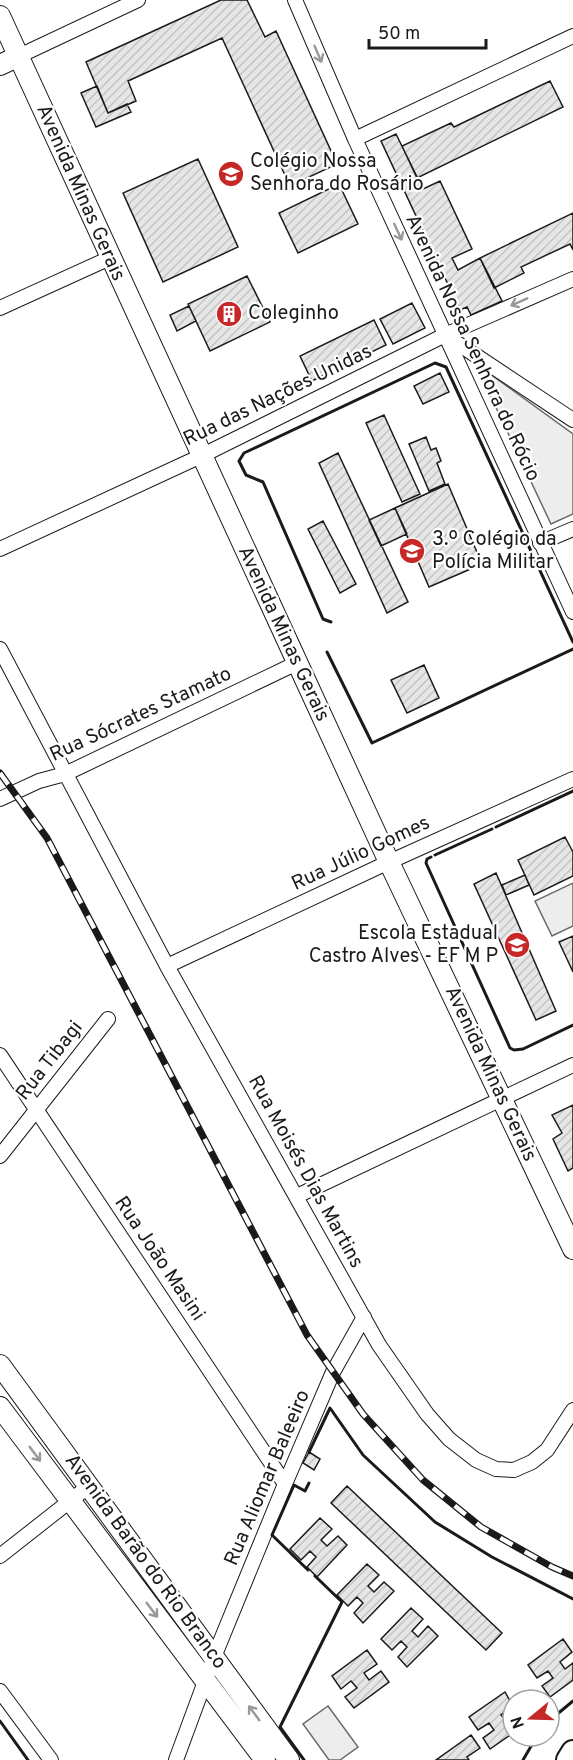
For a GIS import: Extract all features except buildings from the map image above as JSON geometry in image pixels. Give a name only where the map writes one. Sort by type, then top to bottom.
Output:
[{"type":"main road","points":[[568,1760],[573,1752]]},
{"type":"street","points":[[0,65],[138,0]]},
{"type":"street","name":"Avenida Nossa Senhora do Rócio","points":[[295,0],[355,139],[573,612]]},
{"type":"street","name":"Avenida Minas Gerais","points":[[0,16],[389,862],[573,1249]]},
{"type":"street","points":[[355,139],[573,36]]},
{"type":"street","points":[[0,308],[110,258]]},
{"type":"street","name":"Rua das Nações Unidas","points":[[0,549],[201,456],[445,335],[573,279]]},
{"type":"street","points":[[445,335],[573,420]]},
{"type":"street","points":[[540,543],[573,529]]},
{"type":"street","name":"Rua Moisés Dias Martins","points":[[0,649],[167,966],[379,1345],[427,1414],[449,1439],[476,1460],[496,1469],[514,1470],[532,1462],[547,1450],[573,1410]]},
{"type":"street","name":"Rua Sócrates Stamato","points":[[0,799],[39,781],[65,774],[297,663]]},
{"type":"street","name":"Rua Júlio Gomes","points":[[167,966],[573,779]]},
{"type":"street","name":"Rua Tibagi","points":[[0,1156],[108,1019]]},
{"type":"street","name":"Rua João Masini","points":[[0,1055],[285,1484]]},
{"type":"street","points":[[297,1196],[573,1065]]},
{"type":"street","name":"Rua Aliomar Baleeiro","points":[[176,1760],[214,1657],[285,1484],[333,1372],[364,1317]]},
{"type":"street","name":"Avenida Barão do Rio Branco","points":[[0,1365],[289,1760]]},
{"type":"street","name":"Avenida Barão do Rio Branco","points":[[0,1407],[265,1760]]},
{"type":"street","points":[[0,1556],[89,1486]]},
{"type":"street","points":[[0,1691],[51,1760]]},
{"type":"shaded area","points":[[475,363],[573,434],[573,514],[551,524]]},
{"type":"shaded area","points":[[573,883],[573,926],[552,936],[535,901]]},
{"type":"shaded area","points":[[328,1706],[358,1747],[340,1760],[329,1760],[303,1724]]},
{"type":"railway","points":[[0,773],[47,838],[307,1335],[363,1414],[423,1480],[481,1527],[552,1567],[573,1576]]},
{"type":"wall","points":[[331,622],[323,619],[263,482],[246,475],[239,461],[244,453],[435,363],[446,367],[573,642]]},
{"type":"wall","points":[[327,652],[372,743],[573,649]]},
{"type":"wall","points":[[496,827],[573,791]]},
{"type":"wall","points":[[435,855],[492,829]]},
{"type":"wall","points":[[431,857],[426,863],[510,1048],[523,1049],[573,1025]]},
{"type":"wall","points":[[309,1452],[330,1408],[363,1455],[435,1522],[492,1557],[573,1599]]},
{"type":"wall","points":[[308,1570],[272,1535],[294,1485],[305,1491],[309,1483]]},
{"type":"wall","points":[[304,1760],[280,1727],[342,1602],[315,1576]]},
{"type":"wall","points":[[561,1711],[573,1701]]},
{"type":"wall","points":[[0,1721],[28,1760]]},
{"type":"wall","points":[[523,1760],[530,1748]]},
{"type":"place","name":"Colégio Nossa Senhora do Rosário","points":[[231,174]]},
{"type":"place","name":"Coleginho","points":[[229,314]]},
{"type":"place","name":"3.º Colégio da Polícia Militar","points":[[412,551]]},
{"type":"place","name":"Escola Estadual Castro Alves - EF M P","points":[[517,945]]}]
